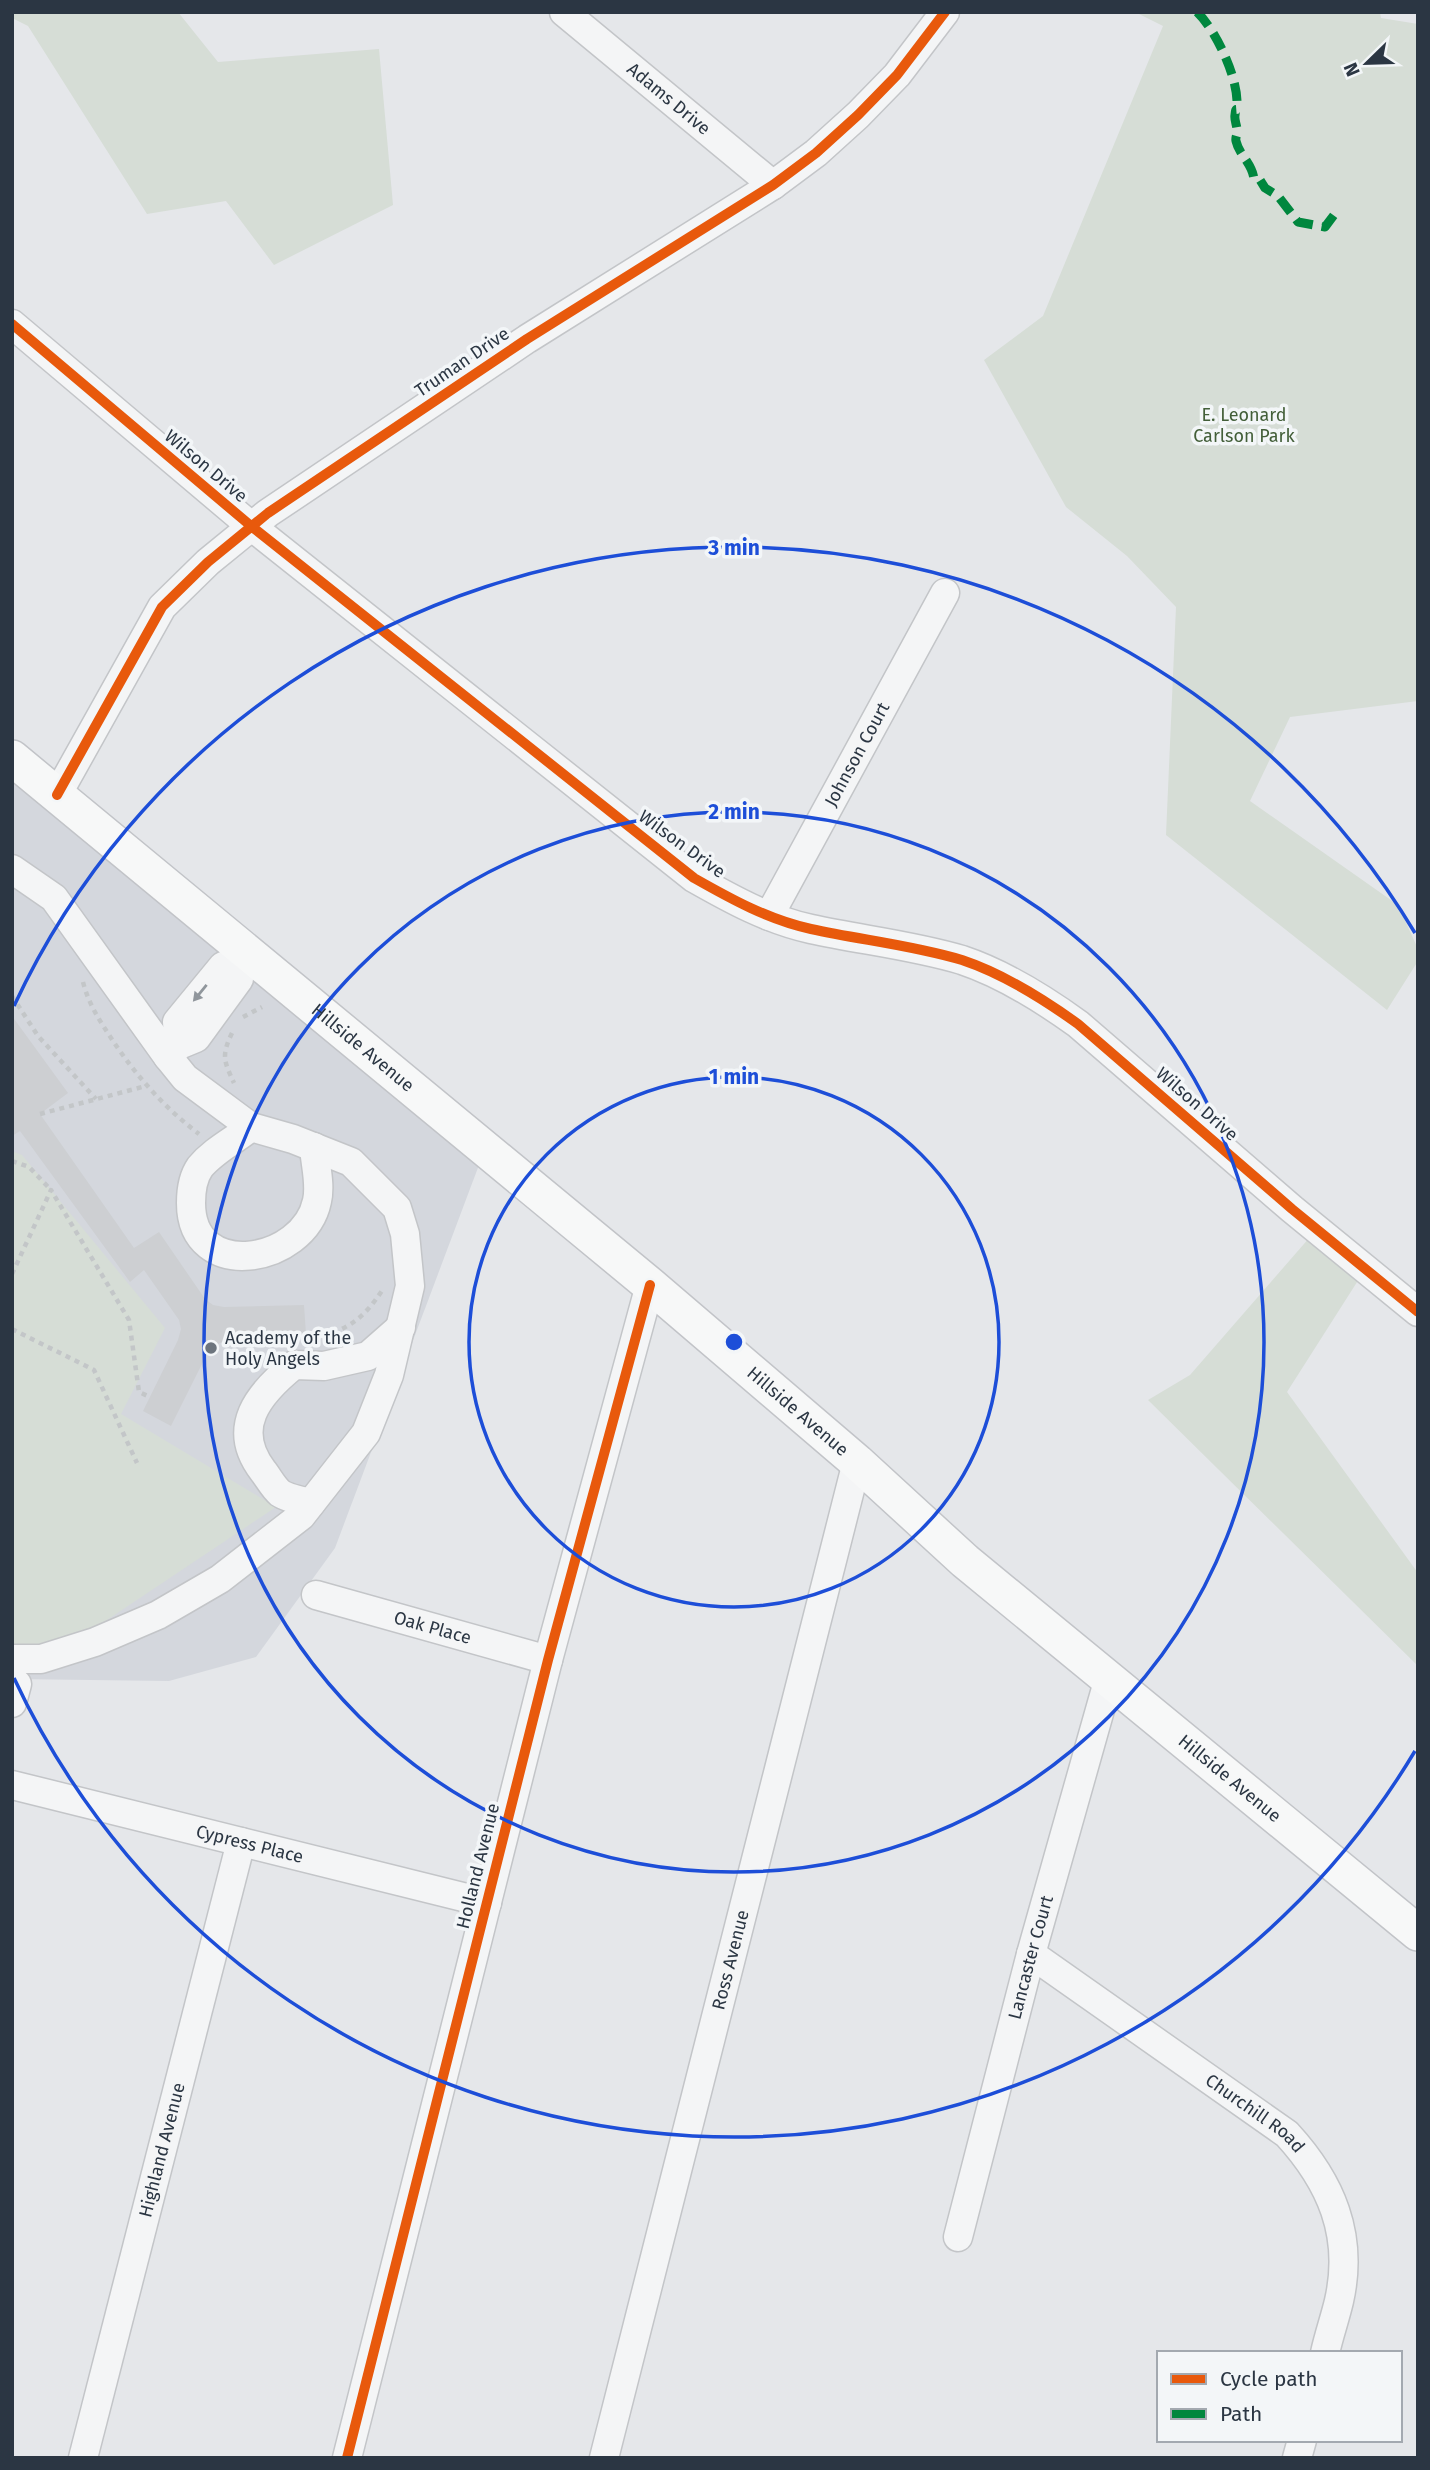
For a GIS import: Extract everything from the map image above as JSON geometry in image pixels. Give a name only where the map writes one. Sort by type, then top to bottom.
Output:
[{"type":"main road","name":"Hillside Avenue","points":[[12,758],[240,955],[650,1285],[857,1462],[965,1562],[1418,1933]]},
{"type":"street","name":"Adams Drive","points":[[564,12],[773,185]]},
{"type":"street","name":"Truman Drive","points":[[57,795],[162,607],[208,562],[251,526],[527,339],[773,185],[816,153],[859,116],[897,75],[945,12]]},
{"type":"street","name":"Wilson Drive","points":[[12,324],[251,526],[694,878],[734,901],[769,916],[809,929],[918,948],[964,961],[1003,977],[1045,1000],[1078,1024],[1292,1209],[1418,1312]]},
{"type":"street","name":"Johnson Court","points":[[769,916],[945,593]]},
{"type":"street","points":[[12,869],[54,898],[174,1051],[185,1078],[251,1127],[314,1147],[351,1163],[397,1208],[405,1234],[410,1286],[389,1375],[366,1433],[301,1516],[220,1579],[158,1615],[95,1642],[41,1659],[14,1682]]},
{"type":"street","points":[[174,1051],[196,1038],[239,979],[240,955]]},
{"type":"street","points":[[251,1127],[211,1155],[198,1169],[191,1189],[191,1211],[198,1231],[211,1248],[227,1256],[248,1257],[285,1244],[301,1230],[312,1215],[317,1201],[314,1147]]},
{"type":"street","points":[[318,1188],[368,1179]]},
{"type":"street","name":"Holland Avenue","points":[[347,2458],[548,1660],[650,1285]]},
{"type":"street","points":[[311,1503],[280,1493],[251,1455],[247,1424],[258,1401],[274,1381],[293,1365],[324,1366],[368,1356],[401,1327]]},
{"type":"street","name":"Ross Avenue","points":[[604,2458],[857,1462]]},
{"type":"street","name":"Oak Place","points":[[316,1595],[548,1660]]},
{"type":"street","name":"Lancaster Court","points":[[958,2237],[1031,1954],[1109,1678]]},
{"type":"street","name":"Cypress Place","points":[[12,1785],[487,1903]]},
{"type":"street","name":"Highland Avenue","points":[[83,2458],[241,1842]]},
{"type":"street","name":"Churchill Road","points":[[1031,1954],[1287,2134],[1309,2159],[1326,2187],[1336,2212],[1342,2241],[1344,2271],[1326,2351]]},
{"type":"path","points":[[12,996],[38,1036],[96,1099]]},
{"type":"path","points":[[240,1094],[224,1062],[226,1046],[243,1017],[262,1007]]},
{"type":"path","points":[[40,1114],[146,1086]]},
{"type":"path","points":[[12,1161],[29,1167],[51,1190],[129,1320],[139,1392],[150,1397]]},
{"type":"path","points":[[12,1274],[51,1190]]},
{"type":"path","points":[[12,1329],[94,1370],[137,1463]]},
{"type":"shaded area","name":"Academy of the Holy Angels","points":[[12,758],[485,1149],[335,1548],[256,1657],[169,1681],[12,1679]]},
{"type":"green space","points":[[12,12],[178,12],[218,62],[379,49],[393,205],[274,265],[226,201],[147,214],[28,26],[12,18]]},
{"type":"green space","name":"E. Leonard Carlson Park","points":[[1135,12],[1380,12],[1381,18],[1418,24],[1418,701],[1290,717],[1250,801],[1398,905],[1418,949],[1418,961],[1387,1010],[1166,835],[1176,607],[1127,556],[1066,507],[984,360],[1043,316],[1163,26]]},
{"type":"green space","points":[[12,1151],[22,1155],[165,1328],[121,1414],[276,1507],[89,1632],[32,1649],[12,1649]]},
{"type":"green space","points":[[1310,1237],[1359,1279],[1287,1392],[1418,1573],[1418,1666],[1148,1400],[1190,1375]]},
{"type":"building","points":[[12,1016],[68,1093],[40,1114],[134,1248],[159,1232],[205,1299],[213,1305],[304,1305],[306,1334],[226,1340],[210,1348],[171,1426],[143,1411],[178,1340],[181,1329],[179,1320],[144,1270],[130,1282],[20,1131],[12,1136]]},
{"type":"marked path","points":[[1197,12],[1211,30],[1230,68],[1236,93],[1236,141],[1254,179],[1260,180],[1265,188],[1278,196],[1298,222],[1325,227],[1334,215],[1338,221]]},
{"type":"cycle path","points":[[57,795],[162,607],[208,562],[268,513],[527,339],[773,185],[816,153],[897,75],[945,12]]},
{"type":"cycle path","points":[[12,324],[251,526],[694,878],[736,901],[780,920],[811,929],[924,950],[962,960],[993,972],[1037,996],[1078,1024],[1292,1209],[1418,1312]]},
{"type":"cycle path","points":[[347,2458],[548,1660],[650,1285]]},
{"type":"place","name":"Academy of the Holy Angels","points":[[211,1348]]}]
